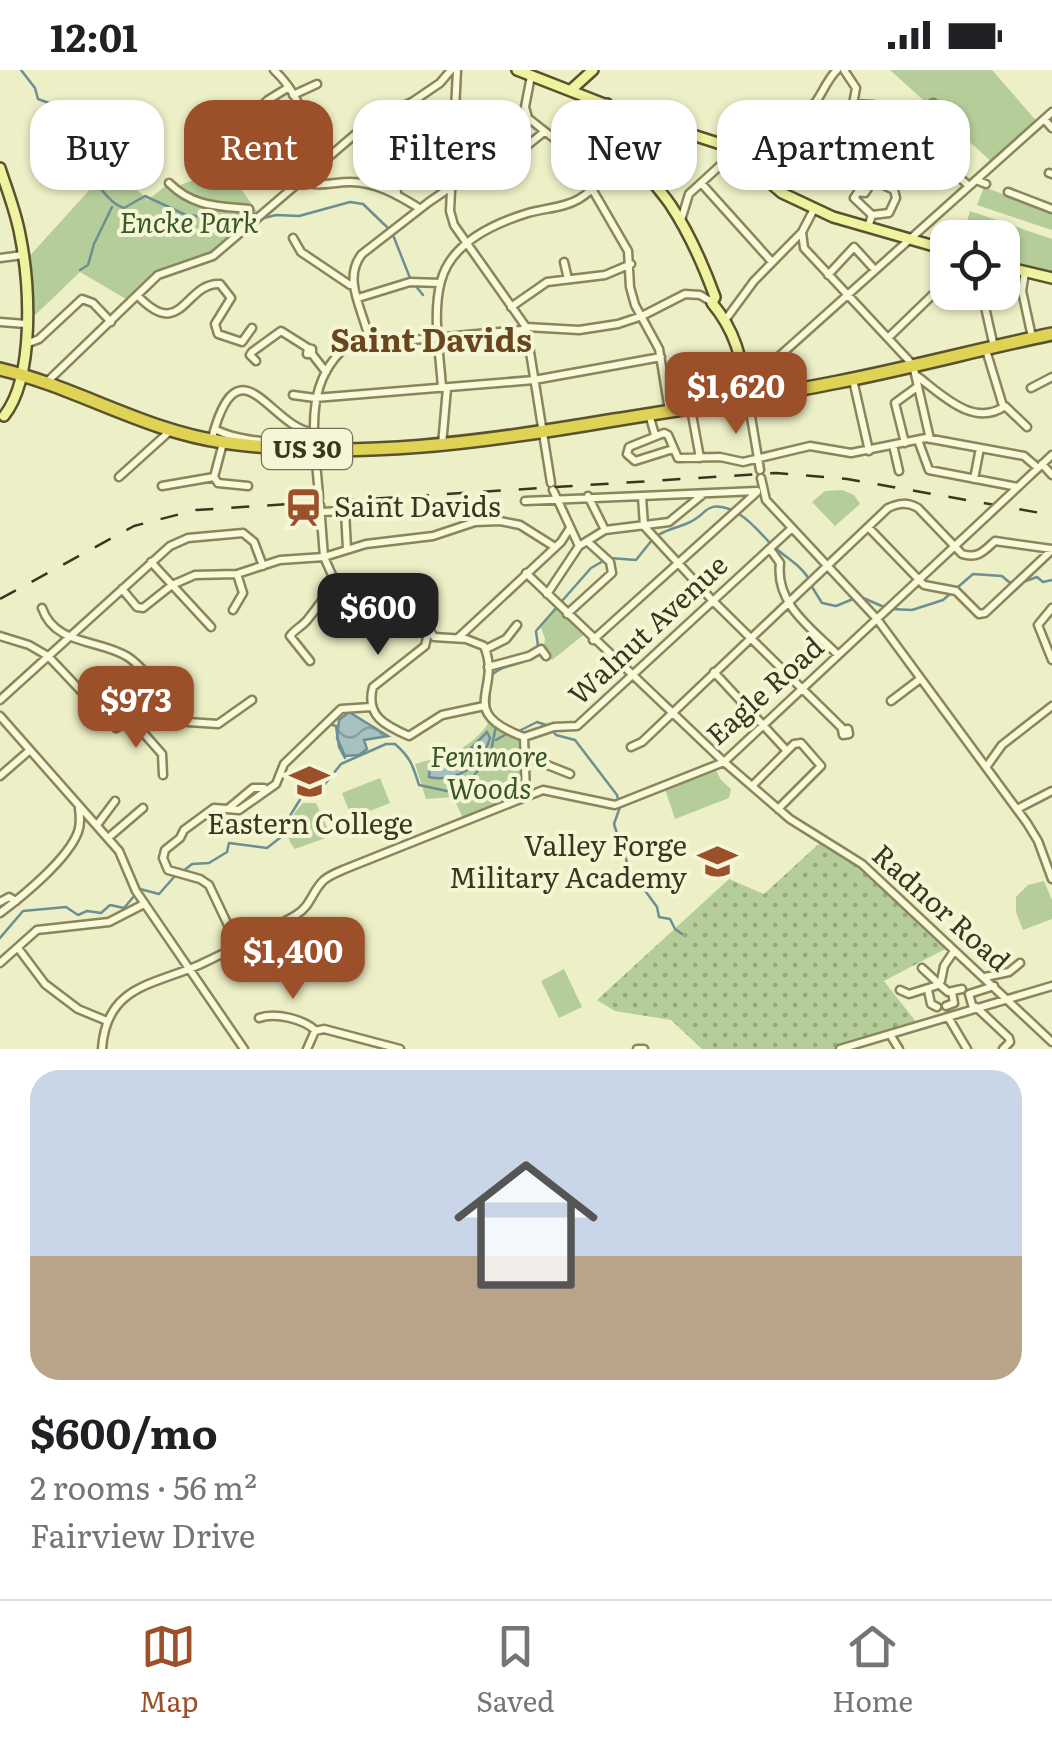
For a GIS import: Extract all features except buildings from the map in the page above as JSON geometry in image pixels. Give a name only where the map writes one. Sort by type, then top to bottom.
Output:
[{"type":"highway","name":"US 30","points":[[24,373],[173,428],[217,437],[382,450],[669,412],[747,393],[915,370],[1052,334]]},
{"type":"highway","name":"US 30","points":[[0,367],[55,378],[173,428]]},
{"type":"main road","points":[[517,70],[597,100]]},
{"type":"main road","points":[[572,90],[593,70]]},
{"type":"main road","points":[[0,168],[20,234],[26,324],[24,373],[14,403],[2,417]]},
{"type":"main road","points":[[657,190],[698,250],[715,297],[712,302],[726,319],[740,349],[747,393]]},
{"type":"main road","points":[[778,190],[867,229],[930,245]]},
{"type":"main road","points":[[1020,271],[1052,278]]},
{"type":"street","points":[[274,70],[295,100]]},
{"type":"street","points":[[333,153],[366,125],[412,102],[454,70]]},
{"type":"street","points":[[453,100],[454,70]]},
{"type":"street","points":[[816,100],[824,84],[841,70],[856,88],[854,100]]},
{"type":"street","points":[[531,76],[526,114],[551,137]]},
{"type":"street","points":[[268,100],[317,84]]},
{"type":"street","points":[[594,640],[759,490],[761,474],[747,393],[847,294],[1052,112]]},
{"type":"street","points":[[1044,119],[1052,128]]},
{"type":"street","points":[[531,142],[544,132]]},
{"type":"street","points":[[680,222],[686,198],[717,168]]},
{"type":"street","points":[[873,180],[896,194],[891,212],[872,214],[854,198],[858,192],[865,192],[873,180]]},
{"type":"street","points":[[970,181],[986,184]]},
{"type":"street","points":[[170,183],[192,201],[249,209],[253,218]]},
{"type":"street","points":[[701,183],[772,262]]},
{"type":"street","points":[[333,185],[366,184],[397,194],[420,208]]},
{"type":"street","points":[[55,378],[169,269],[212,256],[288,190]]},
{"type":"street","points":[[397,190],[397,194]]},
{"type":"street","points":[[352,286],[356,262],[447,190]]},
{"type":"street","points":[[452,190],[450,211],[454,224],[526,326],[554,491],[580,546]]},
{"type":"street","points":[[448,444],[438,338],[440,282],[450,258],[466,242],[516,218],[578,200],[590,190]]},
{"type":"street","points":[[595,190],[622,236],[631,264],[630,287],[661,357],[669,412]]},
{"type":"street","points":[[1008,192],[1052,209]]},
{"type":"street","points":[[726,319],[802,232],[814,208]]},
{"type":"street","points":[[867,229],[872,214]]},
{"type":"street","points":[[802,232],[804,248],[828,275],[889,336],[915,370],[960,409],[985,414],[1004,406]]},
{"type":"street","points":[[292,238],[301,252],[352,286],[366,320],[370,343]]},
{"type":"street","points":[[828,275],[854,247],[875,270]]},
{"type":"street","points":[[0,258],[23,255]]},
{"type":"street","points":[[564,262],[568,280]]},
{"type":"street","points":[[511,308],[547,282],[605,275],[631,264]]},
{"type":"street","points":[[1025,272],[1022,292],[1032,338]]},
{"type":"street","points":[[358,298],[410,282],[440,282]]},
{"type":"street","points":[[138,296],[152,310],[166,314],[186,306],[208,285],[218,284],[230,292],[231,298],[215,325],[218,334],[240,343],[252,328]]},
{"type":"street","points":[[526,795],[524,737],[496,724],[484,706],[486,649],[480,643],[430,635],[409,609],[336,584],[324,557],[313,432],[314,398],[326,372],[347,346],[522,330],[526,326],[595,328],[642,316],[681,294],[700,295],[712,302]]},
{"type":"street","points":[[889,336],[930,297]]},
{"type":"street","points":[[26,344],[39,339],[82,299],[91,301],[111,322]]},
{"type":"street","points":[[985,310],[1004,406],[1028,427]]},
{"type":"street","points":[[0,322],[26,324]]},
{"type":"street","points":[[256,361],[250,355],[252,352],[281,331],[310,351],[326,372]]},
{"type":"street","points":[[293,395],[314,398],[534,380],[661,357]]},
{"type":"street","points":[[915,370],[930,439]]},
{"type":"street","points":[[1032,388],[1052,376]]},
{"type":"street","points":[[853,379],[869,450]]},
{"type":"street","points":[[905,442],[895,403],[918,387]]},
{"type":"street","points":[[248,486],[218,483],[214,477],[217,437],[227,399],[245,392],[258,394],[302,430],[313,432]]},
{"type":"street","points":[[691,408],[700,458]]},
{"type":"street","points":[[646,415],[653,436]]},
{"type":"street","points":[[155,424],[161,432],[159,440]]},
{"type":"street","points":[[119,477],[173,428]]},
{"type":"street","points":[[673,449],[629,460],[628,449],[653,436],[667,434],[678,458],[722,457],[738,462],[810,446],[851,454],[930,439],[1026,456],[1052,475]]},
{"type":"street","points":[[918,440],[927,469],[1018,487]]},
{"type":"street","points":[[893,445],[899,470]]},
{"type":"street","points":[[974,480],[980,448]]},
{"type":"street","name":"Eagle Road","points":[[107,1021],[130,993],[149,981],[190,968],[302,912],[327,877],[526,795],[552,790],[615,806],[724,762],[1052,455]]},
{"type":"street","points":[[162,486],[214,477]]},
{"type":"street","points":[[525,500],[554,491],[642,499],[759,490]]},
{"type":"street","points":[[759,490],[791,530],[877,619],[1017,809],[1038,841],[1052,879]]},
{"type":"street","points":[[547,594],[580,546],[606,530],[674,520],[702,494]]},
{"type":"street","points":[[588,496],[606,530]]},
{"type":"street","points":[[642,499],[644,526],[749,638],[843,729]]},
{"type":"street","points":[[630,747],[642,742],[888,508],[909,503],[970,556],[980,555],[995,541],[1052,549]]},
{"type":"street","points":[[320,505],[345,512],[348,549]]},
{"type":"street","points":[[122,589],[143,608],[172,585],[204,573],[237,574],[280,560],[324,557],[394,538],[433,536],[485,521],[520,525],[555,548]]},
{"type":"street","points":[[868,527],[918,580],[932,588],[954,590],[974,610],[985,613],[1052,549]]},
{"type":"street","points":[[458,638],[555,548],[570,528]]},
{"type":"street","name":"Walnut Avenue","points":[[524,737],[554,727],[578,726],[791,530]]},
{"type":"street","points":[[0,700],[178,541],[238,533],[254,542],[263,566]]},
{"type":"street","points":[[567,614],[612,572],[610,562],[588,542]]},
{"type":"street","points":[[770,548],[780,563],[778,580],[786,603],[838,655]]},
{"type":"street","points":[[152,562],[211,626]]},
{"type":"street","name":"Radnor Road","points":[[526,572],[670,714],[790,820],[857,860],[1052,1042]]},
{"type":"street","points":[[233,610],[242,593],[237,574]]},
{"type":"street","points":[[310,661],[290,636],[336,584]]},
{"type":"street","points":[[409,609],[414,594]]},
{"type":"street","points":[[42,608],[68,638],[130,658],[188,722],[223,722],[252,700]]},
{"type":"street","points":[[1052,608],[1041,618],[1038,628],[1052,660]]},
{"type":"street","points":[[486,649],[506,639],[517,625]]},
{"type":"street","points":[[430,635],[402,665],[377,682],[369,708],[379,720],[409,736],[442,715],[484,706]]},
{"type":"street","points":[[0,636],[48,656],[113,726],[120,727],[160,692]]},
{"type":"street","points":[[488,667],[542,653]]},
{"type":"street","points":[[714,672],[787,751]]},
{"type":"street","points":[[891,701],[920,679]]},
{"type":"street","points":[[987,766],[1002,744],[1052,706]]},
{"type":"street","points":[[238,944],[209,885],[165,866],[165,850],[214,808],[238,810],[279,780],[284,764],[338,711],[348,707],[369,708]]},
{"type":"street","points":[[0,716],[121,855],[144,904],[244,1049]]},
{"type":"street","points":[[131,719],[162,754],[163,776]]},
{"type":"street","points":[[752,786],[787,751],[801,743],[821,766],[778,809]]},
{"type":"street","points":[[0,776],[30,750]]},
{"type":"street","points":[[524,760],[532,759],[570,774]]},
{"type":"street","points":[[1017,809],[1052,791]]},
{"type":"street","points":[[96,826],[115,801]]},
{"type":"street","points":[[0,913],[16,902],[72,843],[80,829],[79,807]]},
{"type":"street","points":[[108,838],[143,808]]},
{"type":"street","points":[[0,902],[9,897],[16,902]]},
{"type":"street","points":[[0,963],[28,934],[37,930],[109,922],[144,904]]},
{"type":"street","points":[[18,948],[45,984],[69,1004],[107,1021],[102,1049]]},
{"type":"street","points":[[900,990],[907,994],[928,990],[939,983],[954,952]]},
{"type":"street","points":[[985,977],[1009,972],[1020,963]]},
{"type":"street","points":[[922,968],[944,991],[962,990]]},
{"type":"street","points":[[994,986],[969,994],[974,1008],[1009,1038],[1003,1049]]},
{"type":"street","points":[[840,1049],[1052,986]]},
{"type":"street","points":[[928,990],[935,1007],[954,1002],[952,992]]},
{"type":"street","points":[[1017,1008],[1014,1000],[1018,994]]},
{"type":"street","points":[[259,1018],[282,1017],[308,1024],[316,1031]]},
{"type":"street","points":[[948,1018],[966,1049]]},
{"type":"street","points":[[316,1031],[328,1029],[400,1049]]},
{"type":"street","points":[[307,1049],[316,1031]]},
{"type":"street","points":[[891,1036],[899,1049]]},
{"type":"green space","points":[[890,70],[992,70],[1039,124],[994,164],[970,142],[970,100],[923,100]]},
{"type":"green space","name":"Encke Park","points":[[169,183],[174,187],[184,184],[184,190],[242,190],[260,216],[213,256],[169,269],[131,302],[80,272],[29,321],[26,260],[89,190],[137,190],[148,200]]},
{"type":"green space","points":[[984,187],[1052,212],[1052,230],[977,205]]},
{"type":"green space","points":[[970,211],[996,220],[967,220]]},
{"type":"green space","points":[[1020,228],[1052,239],[1052,274],[1020,267]]},
{"type":"green space","points":[[842,490],[854,495],[860,504],[835,526],[812,502],[825,491]]},
{"type":"green space","points":[[558,605],[586,633],[552,660],[543,651],[545,639],[540,625]]},
{"type":"green space","name":"Fenimore Woods","points":[[491,719],[524,737],[526,795],[464,820],[453,797],[426,799],[415,764],[467,744]]},
{"type":"green space","points":[[715,768],[731,789],[729,798],[675,819],[665,789]]},
{"type":"green space","points":[[380,778],[390,803],[352,818],[342,793]]},
{"type":"green space","points":[[303,803],[316,803],[331,836],[295,849],[289,825]]},
{"type":"green space","points":[[823,840],[850,855],[949,947],[884,981],[920,1027],[840,1049],[702,1049],[671,1020],[615,1011],[597,1000],[729,879],[764,894]]},
{"type":"green space","points":[[1044,881],[1052,900],[1052,919],[1023,930],[1016,912],[1016,897],[1028,885]]},
{"type":"green space","points":[[564,969],[582,1007],[559,1018],[541,981]]},
{"type":"water","points":[[349,712],[388,736],[364,740],[367,749],[359,755],[345,756],[337,738],[339,720]]},
{"type":"water","points":[[487,732],[490,738],[475,764],[449,777],[429,777],[430,767],[464,755]]},
{"type":"waterway","points":[[21,70],[38,99],[49,103],[72,127],[91,174],[103,191],[124,208],[145,196],[186,215],[244,215],[260,219],[299,216],[350,202],[363,204],[388,228]]},
{"type":"waterway","points":[[80,270],[88,265],[112,207]]},
{"type":"waterway","points":[[393,235],[410,278]]},
{"type":"waterway","points":[[415,285],[423,295]]},
{"type":"waterway","points":[[657,536],[684,525],[711,507],[732,510]]},
{"type":"waterway","points":[[739,514],[809,579]]},
{"type":"waterway","points":[[610,558],[636,560],[652,540]]},
{"type":"waterway","points":[[562,601],[591,568],[605,560]]},
{"type":"waterway","points":[[891,609],[912,610],[943,600],[973,574],[1002,576],[1010,583],[1017,579]]},
{"type":"waterway","points":[[1023,582],[1037,577],[1043,582],[1052,580]]},
{"type":"waterway","points":[[812,587],[822,603],[836,606],[853,599]]},
{"type":"waterway","points":[[861,597],[884,607]]},
{"type":"waterway","points":[[538,646],[536,631],[557,607]]},
{"type":"waterway","points":[[492,675],[537,654]]},
{"type":"waterway","points":[[490,688],[489,709],[495,718]]},
{"type":"waterway","points":[[517,732],[537,722],[546,725]]},
{"type":"waterway","points":[[329,724],[336,726],[345,758]]},
{"type":"waterway","points":[[182,872],[192,864],[209,863],[227,852],[229,843],[267,848],[281,837],[301,798],[321,789],[341,764],[386,744],[395,744],[405,754],[419,785],[447,791],[466,785],[490,756],[496,726]]},
{"type":"waterway","points":[[552,730],[575,740],[617,795],[620,807],[614,824],[630,870],[657,907],[659,917],[670,919],[682,934]]},
{"type":"waterway","points":[[496,740],[510,732]]},
{"type":"waterway","points":[[0,938],[23,911],[66,907],[78,915],[87,911],[101,913],[110,905],[124,908],[140,889],[159,894],[175,876]]},
{"type":"railway","points":[[0,599],[134,526],[196,510],[776,473],[847,479],[1052,515]]},
{"type":"place","name":"Saint Davids","points":[[304,507]]},
{"type":"place","name":"Eastern College","points":[[310,782]]},
{"type":"place","name":"Valley Forge Military Academy","points":[[717,862]]},
{"type":"district","name":"Saint Davids","points":[[431,341]]}]
